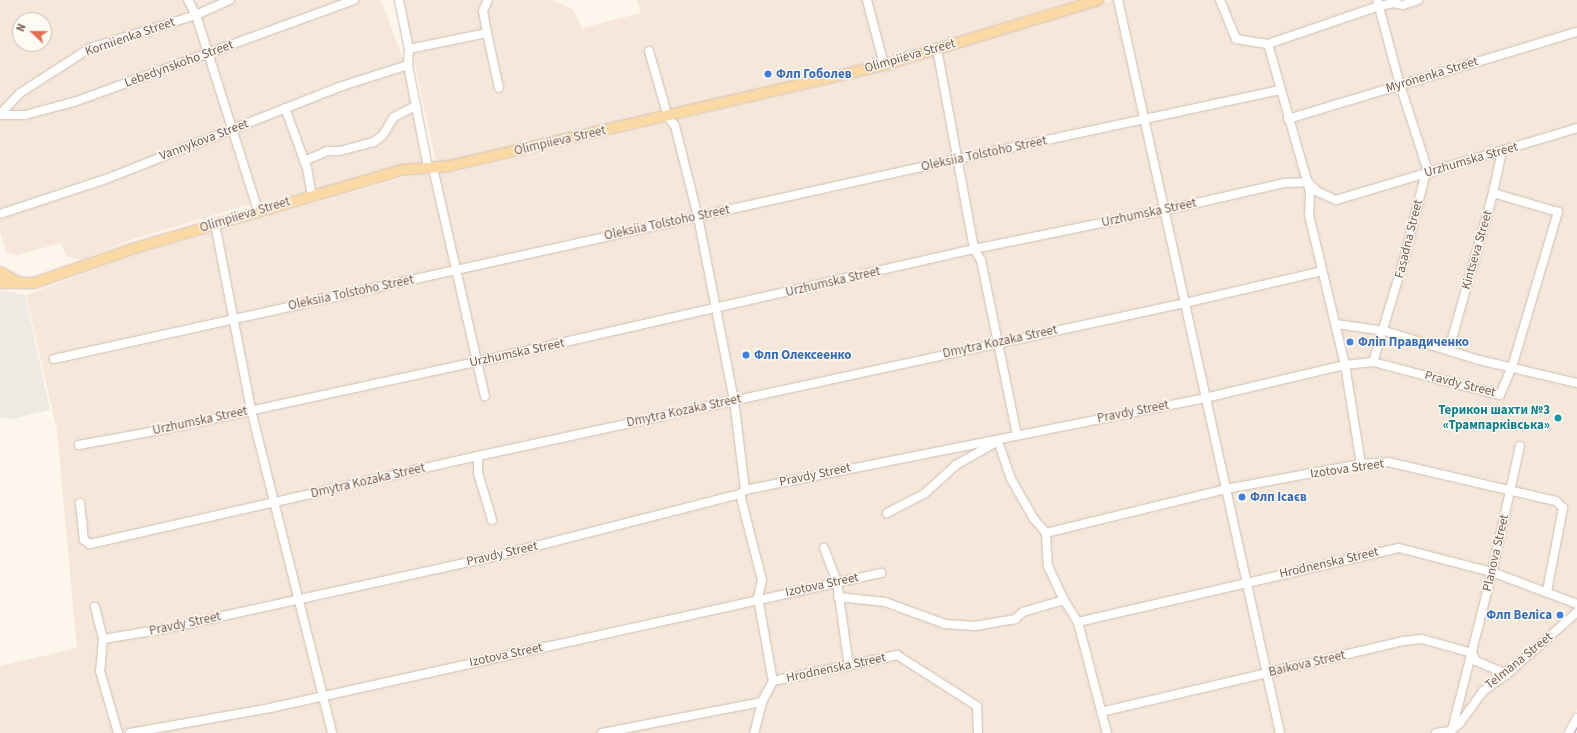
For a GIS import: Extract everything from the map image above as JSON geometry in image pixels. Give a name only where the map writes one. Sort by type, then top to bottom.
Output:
[{"type":"main road","name":"Olimpiieva Street","points":[[0,283],[34,283],[215,224],[402,170],[431,168],[668,117],[884,65],[1098,0]]},
{"type":"main road","points":[[0,272],[24,284]]},
{"type":"street","points":[[188,0],[196,15],[231,130],[258,211]]},
{"type":"street","name":"Korniienka Street","points":[[0,115],[20,93],[90,48],[196,15],[230,0]]},
{"type":"street","name":"Lebedynskoho Street","points":[[0,115],[25,115],[74,102],[354,0]]},
{"type":"street","points":[[399,0],[409,49],[408,65],[416,106],[485,396]]},
{"type":"street","points":[[488,0],[483,11],[500,88]]},
{"type":"street","points":[[867,0],[884,65]]},
{"type":"street","points":[[1118,0],[1146,119],[1205,398],[1280,733]]},
{"type":"street","points":[[1220,0],[1236,39],[1268,44],[1378,3],[1394,3],[1403,5],[1418,0]]},
{"type":"street","points":[[1378,3],[1426,173]]},
{"type":"street","name":"Myronenka Street","points":[[1288,119],[1577,32]]},
{"type":"street","points":[[409,49],[487,33]]},
{"type":"street","points":[[1268,44],[1288,119],[1308,182],[1309,215],[1345,365],[1362,464]]},
{"type":"street","points":[[937,49],[974,249],[981,260],[1017,435]]},
{"type":"street","points":[[649,52],[668,117],[676,126],[718,308],[734,400],[742,492],[762,580],[758,598],[773,681],[762,702],[754,733]]},
{"type":"street","name":"Vannykova Street","points":[[0,214],[106,179],[285,108],[408,65]]},
{"type":"street","name":"Oleksiia Tolstoho Street","points":[[54,359],[233,318],[958,159],[1281,90]]},
{"type":"street","points":[[304,160],[327,151],[340,151],[374,142],[383,135],[394,117],[416,106]]},
{"type":"street","points":[[285,108],[304,160],[312,196]]},
{"type":"street","name":"Urzhumska Street","points":[[79,445],[477,362],[974,249],[1166,210],[1285,183],[1308,182],[1318,192],[1336,200],[1577,128]]},
{"type":"street","name":"Kintseva Street","points":[[1449,348],[1493,193],[1502,151]]},
{"type":"street","name":"Fasadna Street","points":[[1373,362],[1385,331],[1426,173]]},
{"type":"street","points":[[1493,193],[1558,212],[1512,367]]},
{"type":"street","points":[[215,224],[251,410],[297,600],[332,733]]},
{"type":"street","name":"Dmytra Kozaka Street","points":[[80,503],[84,540],[90,544],[478,456],[999,342],[1185,303],[1322,271]]},
{"type":"street","points":[[1336,324],[1385,331],[1512,367],[1577,383]]},
{"type":"street","name":"Pravdy Street","points":[[103,639],[164,629],[505,554],[742,492],[1205,398],[1345,365],[1373,362],[1500,395],[1512,367]]},
{"type":"street","points":[[887,513],[924,494],[956,465],[998,441],[1011,479],[1034,519],[1046,533],[1048,566],[1064,600],[1078,622],[1107,733]]},
{"type":"street","name":"Planova Street","points":[[1450,731],[1472,653],[1492,572],[1520,446]]},
{"type":"street","points":[[478,456],[478,473],[492,520]]},
{"type":"street","name":"Izotova Street","points":[[1046,533],[1226,489],[1362,464],[1388,462],[1511,488],[1556,500],[1563,508],[1547,591]]},
{"type":"street","points":[[824,548],[837,582],[849,666]]},
{"type":"street","name":"Hrodnenska Street","points":[[1078,622],[1398,548],[1492,572],[1547,591],[1577,604]]},
{"type":"street","name":"Izotova Street","points":[[130,733],[270,708],[321,695],[881,572]]},
{"type":"street","points":[[838,597],[885,602],[945,624],[975,626],[1015,619],[1023,612],[1064,600]]},
{"type":"street","points":[[95,607],[103,639],[100,671],[118,733]]},
{"type":"street","name":"Telmana Street","points":[[1450,731],[1460,724],[1482,691],[1506,674],[1577,612]]},
{"type":"street","name":"Baikova Street","points":[[1101,712],[1415,640],[1472,653],[1476,661],[1506,674]]},
{"type":"street","name":"Hrodnenska Street","points":[[773,681],[897,655],[977,706],[978,733]]},
{"type":"street","points":[[602,733],[762,702]]},
{"type":"street","points":[[1568,733],[1577,718]]},
{"type":"street","points":[[1436,733],[1450,731]]},
{"type":"shaded area","points":[[0,0],[381,0],[403,59],[428,164],[245,206],[133,239],[81,260],[66,256],[61,243],[17,255],[6,252],[0,232]]},
{"type":"shaded area","points":[[401,0],[553,0],[574,10],[582,28],[641,13],[637,0],[1074,0],[892,57],[454,164],[440,165],[435,158]]},
{"type":"shaded area","points":[[1111,0],[1577,0],[1577,709],[1562,733],[0,733],[0,666],[77,648],[57,431],[26,295],[138,254],[409,176],[456,172],[890,70]]},
{"type":"shaded area","points":[[0,290],[25,295],[50,410],[12,419],[0,417]]},
{"type":"tram line","points":[[1573,733],[1577,727]]},
{"type":"place","name":"Флп Гоболев","points":[[768,74]]},
{"type":"place","name":"Фліп Правдиченко","points":[[1350,342]]},
{"type":"place","name":"Флп Олексеенко","points":[[746,355]]},
{"type":"place","name":"Терикон шахти №3 «Трампарківська»","points":[[1558,418]]},
{"type":"place","name":"Флп Ісаєв","points":[[1242,497]]},
{"type":"place","name":"Флп Веліса","points":[[1560,615]]}]
